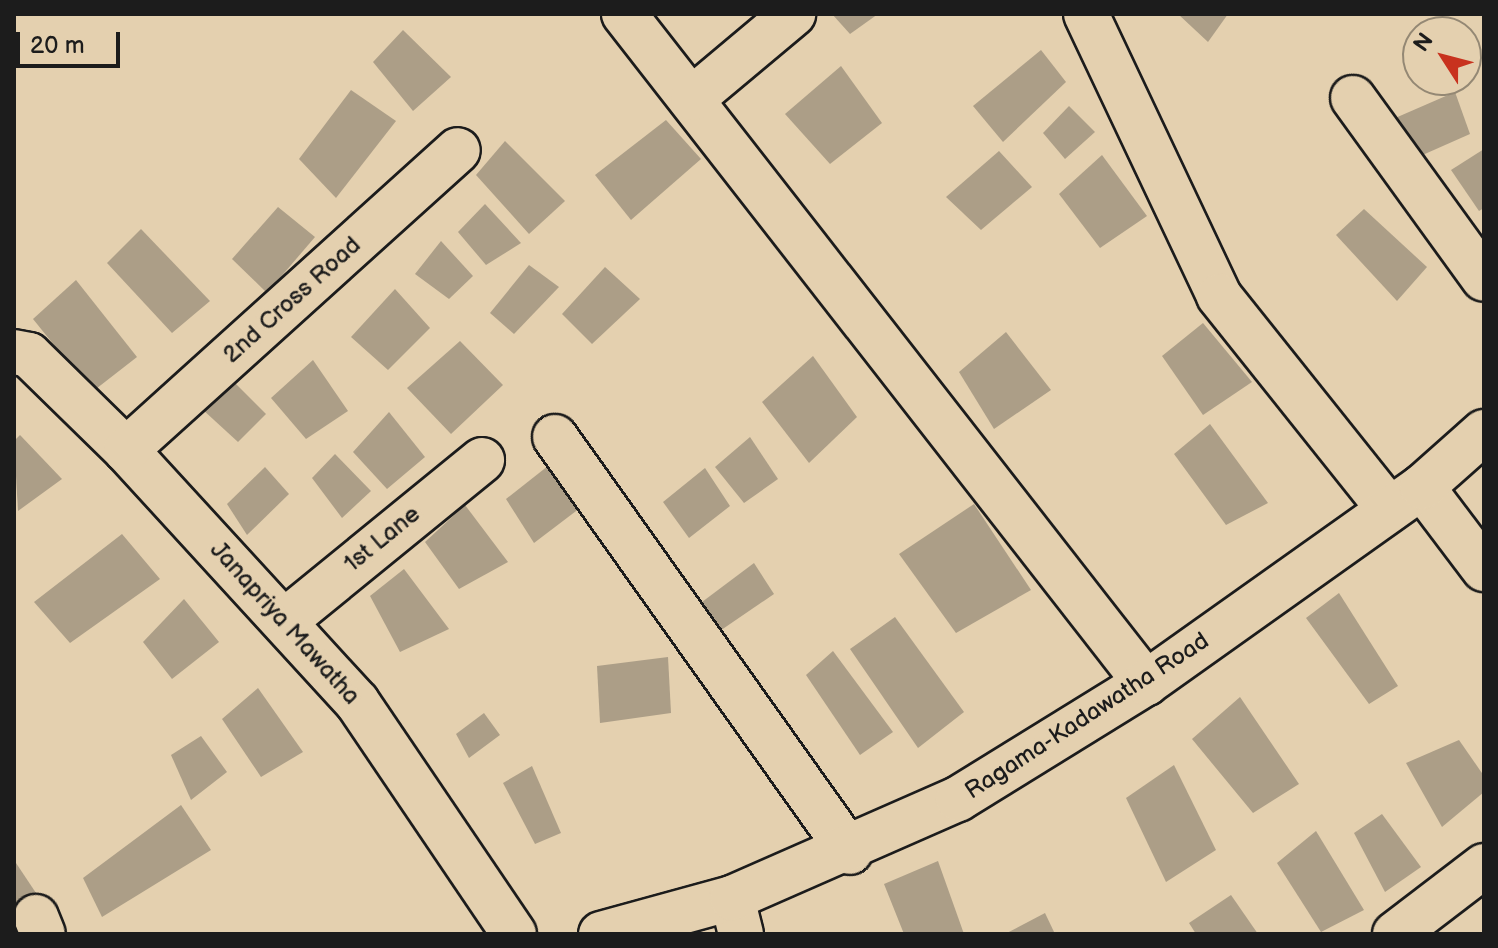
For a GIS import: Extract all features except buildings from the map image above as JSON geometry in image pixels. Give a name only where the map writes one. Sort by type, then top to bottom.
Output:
[{"type":"street","points":[[624,14],[693,98],[1146,683]]},
{"type":"street","points":[[693,98],[793,14]]},
{"type":"street","points":[[1086,14],[1219,296],[1406,498],[1484,569]]},
{"type":"street","points":[[1353,98],[1484,279]]},
{"type":"street","name":"2nd Cross Road","points":[[126,450],[458,150]]},
{"type":"street","name":"Janapriya Mawatha","points":[[14,352],[29,355],[126,450],[286,620],[408,769],[514,934]]},
{"type":"street","name":"Ragama-Kadawatha Road","points":[[601,934],[736,916],[850,852],[958,799],[1146,683],[1406,498],[1484,432]]},
{"type":"street","points":[[555,437],[850,852]]},
{"type":"street","name":"1st Lane","points":[[286,620],[482,460]]},
{"type":"street","points":[[1395,934],[1484,866]]}]
